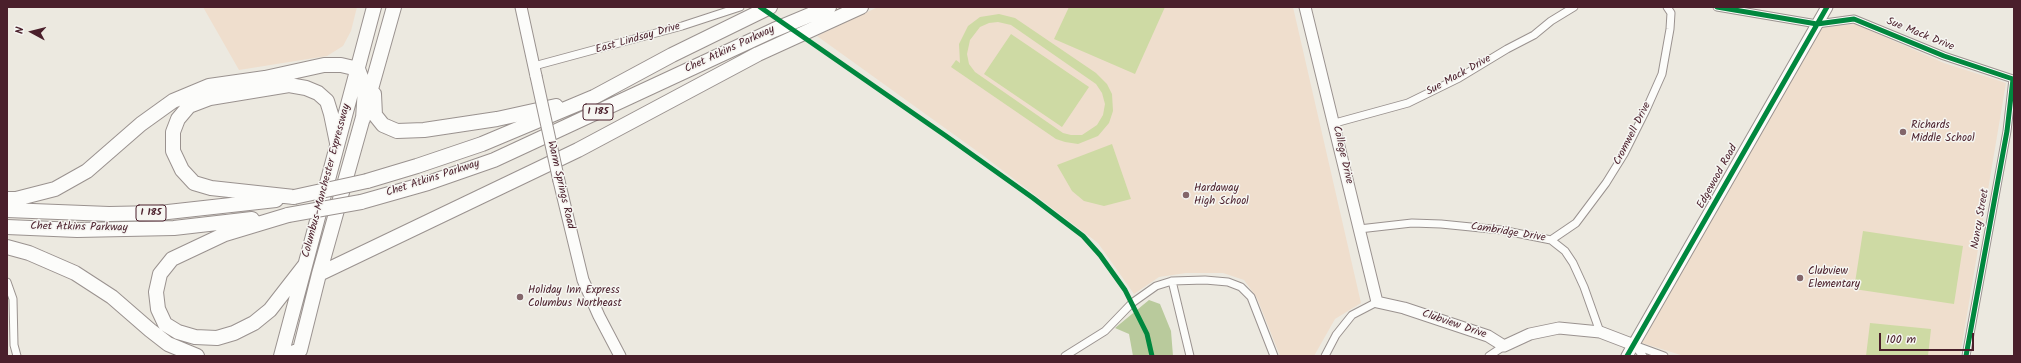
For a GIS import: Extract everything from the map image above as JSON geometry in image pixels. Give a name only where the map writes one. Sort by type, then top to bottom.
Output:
[{"type":"highway","name":"Columbus-Manchester Expressway","points":[[282,356],[336,143],[358,69],[374,7]]},
{"type":"highway","name":"Columbus-Manchester Expressway","points":[[282,356],[300,350],[394,7]]},
{"type":"highway","name":"Chet Atkins Parkway","points":[[7,210],[110,214],[159,213],[215,208],[294,197],[366,181],[418,166],[482,144],[594,97],[672,55],[770,7]]},
{"type":"highway","name":"Chet Atkins Parkway","points":[[7,227],[77,230],[174,228],[288,215],[361,202],[428,183],[494,160],[774,30],[829,7]]},
{"type":"highway","points":[[320,274],[578,150],[758,54],[861,7]]},
{"type":"highway","points":[[7,199],[16,199],[55,189],[87,171],[141,124],[173,101],[209,86],[266,78],[324,65],[341,65],[358,69],[365,88],[363,119]]},
{"type":"highway","points":[[373,80],[375,115],[383,125],[397,131],[424,130],[497,119],[594,97]]},
{"type":"highway","points":[[294,197],[211,188],[194,183],[182,170],[173,151],[173,132],[178,119],[190,106],[210,98],[289,85],[306,88],[318,93],[327,101],[336,143]]},
{"type":"highway","points":[[288,215],[226,234],[172,259],[160,274],[156,292],[158,309],[165,324],[178,332],[195,337],[218,338],[234,333],[254,323],[270,310],[305,265]]},
{"type":"highway","points":[[7,247],[29,252],[75,273],[112,297],[168,344],[197,356]]},
{"type":"street","name":"Warm Springs Road","points":[[521,7],[559,181],[583,280],[598,316],[620,356]]},
{"type":"street","name":"East Lindsay Drive","points":[[535,71],[740,7]]},
{"type":"street","name":"College Drive","points":[[1305,7],[1335,123],[1359,230],[1378,302]]},
{"type":"street","name":"Sue Mack Drive","points":[[1335,123],[1415,100],[1460,78],[1507,49],[1534,35],[1551,21],[1574,7]]},
{"type":"street","name":"Cromwell Drive","points":[[1551,240],[1576,223],[1606,183],[1624,154],[1646,110],[1662,74],[1670,29],[1671,13],[1667,7]]},
{"type":"street","name":"Sue Mack Drive","points":[[1717,7],[1817,24],[1854,19],[1944,56],[2013,79],[2013,85]]},
{"type":"street","name":"Edgewood Road","points":[[1627,356],[1827,7]]},
{"type":"street","name":"Nancy Street","points":[[1966,356],[2007,131],[2013,85]]},
{"type":"street","name":"Cambridge Drive","points":[[1359,230],[1412,223],[1441,224],[1501,230],[1551,240],[1565,251],[1573,263],[1600,332]]},
{"type":"street","points":[[1065,356],[1104,331],[1132,303],[1156,286],[1172,281],[1205,280],[1228,282],[1241,287],[1251,297],[1274,356]]},
{"type":"street","points":[[1172,281],[1190,356]]},
{"type":"street","points":[[7,282],[14,299],[14,345],[17,356]]},
{"type":"street","points":[[1325,356],[1336,335],[1352,315],[1378,302]]},
{"type":"street","name":"Clubview Drive","points":[[1378,302],[1404,308],[1488,336],[1504,346]]},
{"type":"street","points":[[1489,356],[1504,346],[1530,334],[1559,328],[1600,332],[1664,356]]},
{"type":"street","points":[[1634,345],[1643,356]]},
{"type":"shaded area","points":[[203,7],[357,7],[351,31],[343,46],[327,56],[239,70]]},
{"type":"shaded area","name":"Hardaway High School","points":[[878,7],[1293,7],[1361,303],[1335,319],[1314,356],[1280,356],[1257,298],[1244,280],[1223,273],[1186,273],[1159,277],[1134,294],[1098,243],[981,154],[817,36]]},
{"type":"shaded area","points":[[1855,24],[1944,63],[2006,83],[1960,356],[1684,356],[1642,343],[1820,28]]},
{"type":"green space","points":[[1069,7],[1165,7],[1135,74],[1054,39]]},
{"type":"green space","points":[[999,14],[1015,18],[1096,73],[1107,84],[1112,94],[1113,111],[1109,123],[1098,136],[1078,144],[1056,139],[951,67],[956,60],[960,63],[959,44],[968,26],[980,17]],"holes":[[[998,22],[1011,25],[1096,84],[1102,93],[1105,104],[1103,115],[1097,125],[1082,135],[1063,133],[975,72],[969,64],[967,54],[970,40],[980,27],[989,23]]]},
{"type":"green space","points":[[1011,34],[1089,87],[1062,127],[984,74]]},
{"type":"green space","points":[[1112,144],[1131,199],[1104,206],[1084,201],[1072,191],[1057,165]]},
{"type":"green space","points":[[1863,231],[1963,246],[1954,304],[1854,289]]},
{"type":"green space","points":[[1149,300],[1160,304],[1171,331],[1173,356],[1133,356],[1129,334],[1115,328]]},
{"type":"green space","points":[[1870,323],[1931,329],[1928,356],[1866,356]]},
{"type":"cycle path","points":[[760,7],[946,136],[1033,198],[1083,236],[1100,255],[1125,290],[1147,334],[1152,356]]},
{"type":"cycle path","points":[[1717,7],[1817,24],[1854,19],[1944,56],[2013,79],[2007,131],[1966,356]]},
{"type":"cycle path","points":[[1627,356],[1827,7]]},
{"type":"place","name":"Richards Middle School","points":[[1903,132]]},
{"type":"place","name":"Hardaway High School","points":[[1186,195]]},
{"type":"place","name":"Clubview Elementary","points":[[1800,278]]},
{"type":"place","name":"Holiday Inn Express Columbus Northeast","points":[[520,297]]}]
